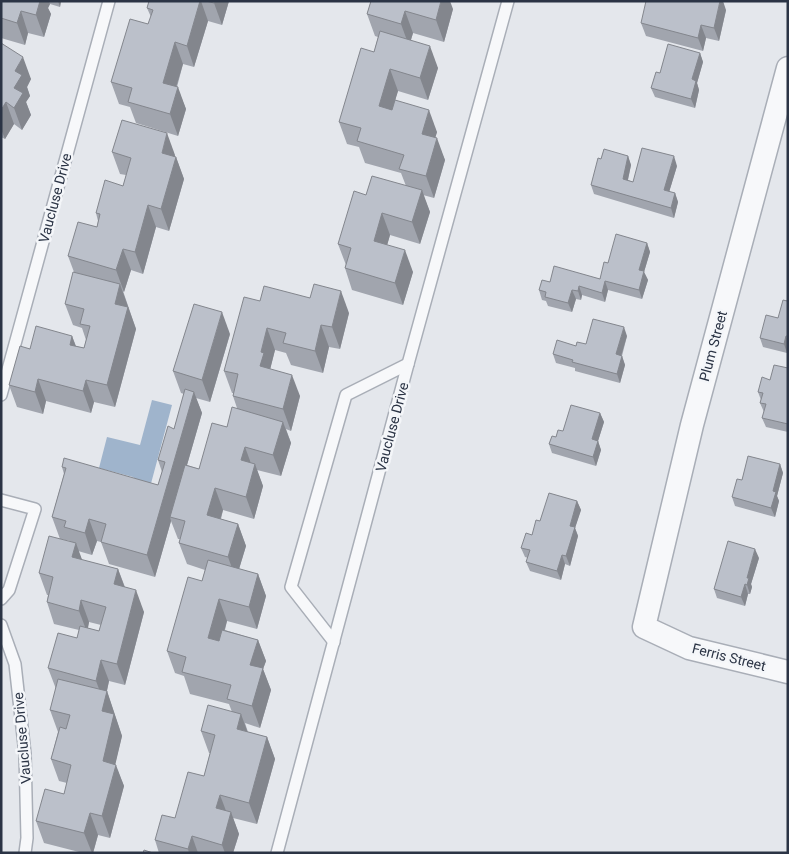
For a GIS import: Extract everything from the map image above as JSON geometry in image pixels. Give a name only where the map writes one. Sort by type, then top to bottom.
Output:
[{"type":"street","name":"Plum Street","points":[[644,626],[692,425],[788,68]]},
{"type":"street","name":"Ferris Street","points":[[644,626],[689,648],[788,672]]},
{"type":"lane","name":"Vaucluse Drive","points":[[1,395],[109,1]]},
{"type":"lane","name":"Vaucluse Drive","points":[[277,853],[408,364],[508,1]]},
{"type":"lane","points":[[334,642],[291,587],[346,395],[408,364]]},
{"type":"lane","points":[[1,500],[35,509],[10,590],[1,599]]},
{"type":"lane","name":"Vaucluse Drive","points":[[1,625],[15,664],[25,754],[27,838],[25,853]]},
{"type":"water","points":[[152,400],[172,405],[149,491],[133,477],[99,468],[107,437],[140,445]]},
{"type":"building","points":[[1,1],[40,1],[36,15],[21,11],[17,23],[1,18]]},
{"type":"building","points":[[149,1],[200,1],[187,46],[175,42],[163,83],[178,87],[170,114],[128,102],[132,88],[111,82],[130,19],[148,24],[153,10],[147,8]]},
{"type":"building","points":[[371,1],[441,1],[436,20],[405,11],[401,24],[367,14]]},
{"type":"building","points":[[646,1],[720,1],[714,28],[701,25],[698,38],[641,23]]},
{"type":"building","points":[[380,31],[430,46],[420,78],[390,69],[379,106],[392,110],[395,100],[429,110],[422,134],[437,138],[426,176],[399,169],[404,155],[357,141],[361,128],[339,122],[361,48],[374,52]]},
{"type":"building","points":[[1,43],[23,57],[15,71],[22,75],[14,88],[23,93],[14,108],[6,102],[1,110]]},
{"type":"building","points":[[668,44],[700,53],[692,79],[696,81],[691,99],[651,88],[656,72],[660,73]]},
{"type":"building","points":[[122,120],[167,133],[162,153],[176,157],[161,209],[148,205],[135,252],[123,249],[116,270],[68,256],[78,222],[97,227],[100,214],[96,213],[105,180],[123,186],[131,158],[112,152]]},
{"type":"building","points":[[642,148],[674,156],[664,190],[675,193],[671,208],[591,185],[598,158],[601,159],[604,149],[628,156],[623,179],[633,182]]},
{"type":"building","points":[[372,176],[422,190],[412,222],[382,213],[374,241],[405,250],[395,283],[345,268],[351,248],[338,244],[354,191],[366,195]]},
{"type":"building","points":[[616,234],[647,243],[639,270],[644,271],[639,290],[605,281],[602,293],[579,286],[578,291],[572,290],[568,303],[545,297],[546,292],[539,290],[542,280],[550,282],[554,266],[600,279],[604,262],[608,263]]},
{"type":"building","points":[[73,272],[120,284],[115,304],[128,307],[107,385],[86,380],[83,391],[38,379],[35,392],[9,385],[20,346],[30,349],[36,326],[72,336],[70,345],[84,348],[90,326],[80,324],[84,309],[65,304]]},
{"type":"building","points":[[314,284],[341,291],[332,327],[321,325],[315,351],[283,343],[286,333],[267,328],[261,352],[264,353],[260,366],[292,375],[283,409],[233,396],[238,374],[224,371],[244,297],[260,301],[264,286],[310,298]]},
{"type":"building","points":[[788,298],[788,336],[786,336],[784,344],[760,338],[766,315],[778,318],[783,300],[787,301]]},
{"type":"building","points":[[194,304],[222,312],[202,380],[173,371]]},
{"type":"building","points":[[593,319],[624,327],[616,354],[622,356],[617,374],[572,362],[573,360],[553,354],[557,340],[576,346],[577,342],[586,344]]},
{"type":"building","points":[[774,365],[788,368],[788,424],[762,418],[766,404],[760,403],[763,393],[758,392],[762,377],[770,380]]},
{"type":"building","points":[[185,389],[194,392],[147,555],[101,542],[106,524],[89,519],[85,533],[64,527],[66,521],[52,517],[66,468],[62,467],[64,458],[158,485],[165,462],[158,460],[168,426],[174,429]]},
{"type":"building","points":[[571,405],[600,413],[592,439],[598,441],[593,457],[549,444],[552,436],[556,437],[558,430],[563,431]]},
{"type":"building","points":[[232,407],[283,422],[273,455],[245,447],[241,460],[255,464],[246,497],[215,488],[207,515],[238,524],[228,557],[179,543],[185,521],[170,517],[185,465],[199,469],[212,423],[227,427]]},
{"type":"building","points":[[748,456],[780,464],[773,491],[776,492],[771,508],[732,497],[737,479],[742,480]]},
{"type":"building","points":[[549,493],[577,501],[570,526],[575,527],[566,556],[562,555],[557,571],[526,562],[530,550],[521,548],[526,533],[532,535],[536,520],[540,521]]},
{"type":"building","points":[[49,536],[76,543],[72,557],[118,569],[114,584],[136,590],[117,664],[101,660],[96,681],[48,668],[58,633],[77,638],[80,626],[99,631],[106,607],[81,600],[79,611],[47,602],[53,577],[39,573]]},
{"type":"building","points":[[728,541],[755,549],[747,578],[749,578],[747,585],[745,584],[741,597],[714,589]]},
{"type":"building","points":[[208,560],[258,574],[249,607],[219,599],[208,638],[219,641],[222,630],[258,640],[250,665],[263,668],[252,706],[227,699],[231,685],[182,672],[186,657],[167,651],[188,577],[202,581]]},
{"type":"building","points":[[58,679],[107,691],[102,711],[114,714],[103,761],[116,765],[102,816],[90,813],[84,833],[36,821],[45,789],[64,794],[71,765],[51,759],[60,727],[66,729],[70,715],[50,710]]},
{"type":"building","points":[[208,705],[241,714],[237,729],[267,737],[249,803],[220,795],[216,808],[231,812],[222,845],[192,836],[188,849],[155,840],[162,815],[175,818],[188,772],[204,776],[215,735],[201,731]]}]
